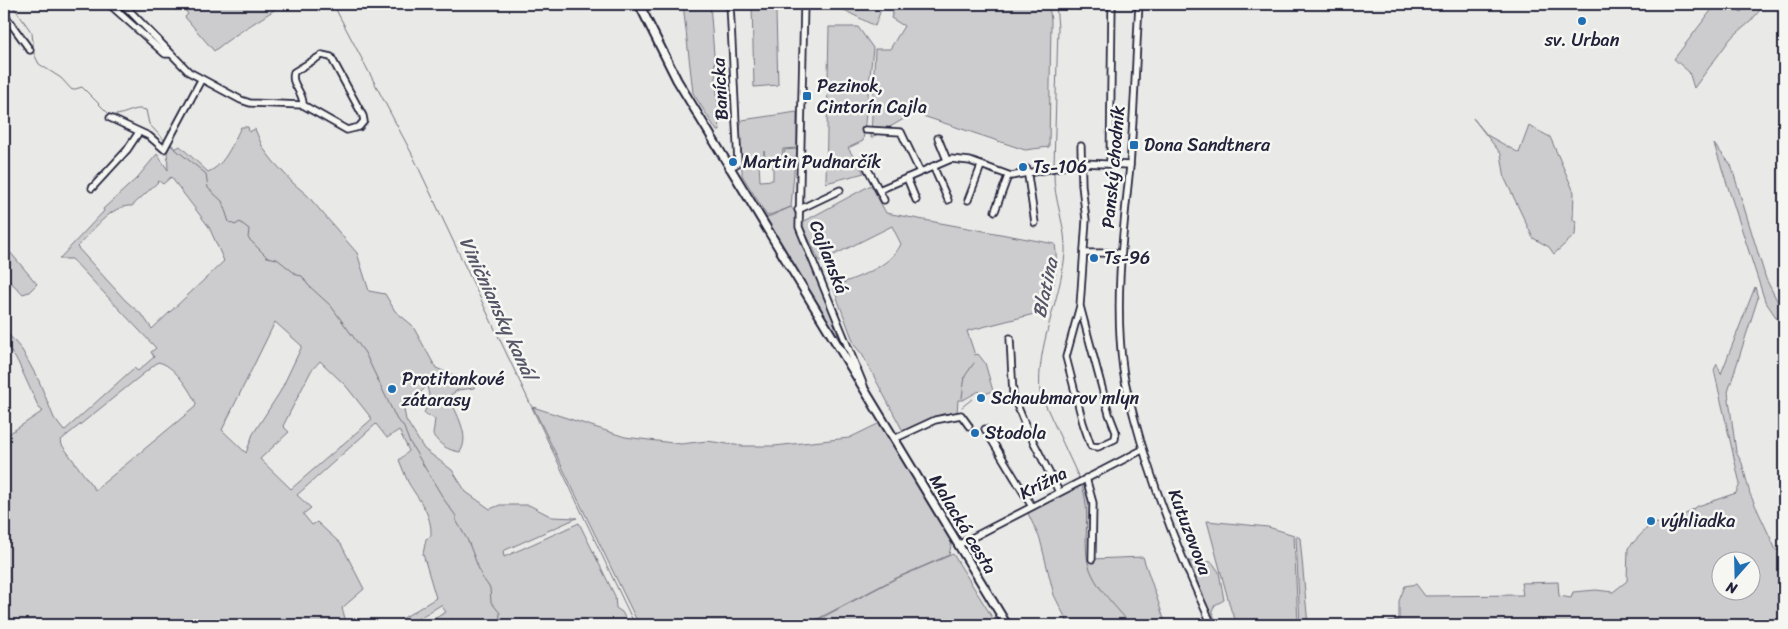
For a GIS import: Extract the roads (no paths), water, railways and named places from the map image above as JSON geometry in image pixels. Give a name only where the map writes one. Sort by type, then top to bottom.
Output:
[{"type":"main road","points":[[639,4],[677,80],[894,439]]},
{"type":"main road","name":"Malacká cesta","points":[[894,439],[1007,625]]},
{"type":"street","points":[[110,4],[146,40],[164,54],[171,54]]},
{"type":"street","points":[[123,4],[171,54],[201,80],[245,102],[303,105],[347,130],[359,127],[364,121],[331,57],[327,55],[313,60],[294,72],[292,80],[302,96],[303,105]]},
{"type":"street","name":"Banícka","points":[[730,4],[738,163],[730,168]]},
{"type":"street","name":"Cajlanská","points":[[804,4],[799,227],[867,393]]},
{"type":"street","points":[[1110,164],[1112,4]]},
{"type":"street","name":"Panský chodník","points":[[1139,4],[1130,165],[1121,254],[1119,323],[1126,387],[1142,450]]},
{"type":"street","points":[[4,14],[30,50]]},
{"type":"street","points":[[146,40],[152,33]]},
{"type":"street","points":[[110,118],[140,132],[164,149],[201,80]]},
{"type":"street","points":[[865,130],[901,132],[920,172]]},
{"type":"street","points":[[92,188],[127,150],[140,132]]},
{"type":"street","points":[[938,138],[947,160]]},
{"type":"street","points":[[1080,306],[1116,432],[1115,439],[1098,447],[1091,446],[1083,423],[1067,362],[1066,350],[1080,306],[1085,253],[1086,220],[1082,146]]},
{"type":"street","points":[[863,160],[884,200]]},
{"type":"street","points":[[879,190],[947,160],[964,160],[1008,176],[1027,171],[1048,170],[1082,163],[1130,165]]},
{"type":"street","points":[[933,166],[948,200]]},
{"type":"street","points":[[968,200],[981,166]]},
{"type":"street","points":[[1027,171],[1035,223]]},
{"type":"street","points":[[995,211],[1008,176]]},
{"type":"street","points":[[907,178],[916,200]]},
{"type":"street","points":[[798,210],[840,190]]},
{"type":"street","points":[[1085,253],[1121,254]]},
{"type":"street","points":[[1076,321],[1085,324]]},
{"type":"street","points":[[1010,338],[1013,395],[1026,427],[1058,492]]},
{"type":"street","points":[[845,357],[852,353]]},
{"type":"street","points":[[894,439],[935,420],[961,415],[969,426]]},
{"type":"street","points":[[984,429],[1031,505]]},
{"type":"street","name":"Krížna","points":[[958,545],[1031,505],[1142,450]]},
{"type":"street","name":"Kutuzovova","points":[[1142,450],[1174,537],[1212,625]]},
{"type":"street","points":[[1085,478],[1093,503],[1092,559]]},
{"type":"waterway","points":[[7,4],[15,9],[32,33],[34,54],[39,64],[61,78],[72,90],[82,87],[109,114],[118,115],[136,109],[146,110],[149,124],[166,142]]},
{"type":"waterway","name":"Viničniansky kanál","points":[[333,4],[412,154],[635,625]]},
{"type":"waterway","name":"Blatina","points":[[1054,165],[1058,28],[1056,4]]},
{"type":"waterway","points":[[169,144],[206,174],[208,188],[222,201],[229,222],[235,225],[240,222],[249,229],[248,238],[267,257],[277,259],[297,275],[302,276],[308,285],[331,306],[365,353],[397,420],[403,425],[409,441],[456,516],[456,520],[468,541],[482,577],[490,588],[491,602],[500,613],[499,625]]},
{"type":"waterway","name":"Blatina","points":[[1054,172],[1054,182],[1064,234],[1065,254],[1045,341],[1040,375],[1040,393],[1079,478]]},
{"type":"waterway","points":[[962,398],[965,376],[974,363]]},
{"type":"waterway","points":[[962,407],[972,399]]},
{"type":"waterway","name":"Blatina","points":[[1081,483],[1086,502],[1086,547],[1089,567],[1098,585],[1131,625]]},
{"type":"place","name":"sv. Urban","points":[[1582,21]]},
{"type":"place","name":"Pezinok, Cintorín Cajla","points":[[807,96]]},
{"type":"place","name":"Dona Sandtnera","points":[[1134,145]]},
{"type":"place","name":"Martin Pudnarčík","points":[[733,162]]},
{"type":"place","name":"Ts-106","points":[[1023,167]]},
{"type":"place","name":"Ts-96","points":[[1094,258]]},
{"type":"place","name":"Protitankové zátarasy","points":[[392,389]]},
{"type":"place","name":"Schaubmarov mlyn","points":[[981,398]]},
{"type":"place","name":"Stodola","points":[[975,433]]},
{"type":"place","name":"výhliadka","points":[[1651,521]]}]
